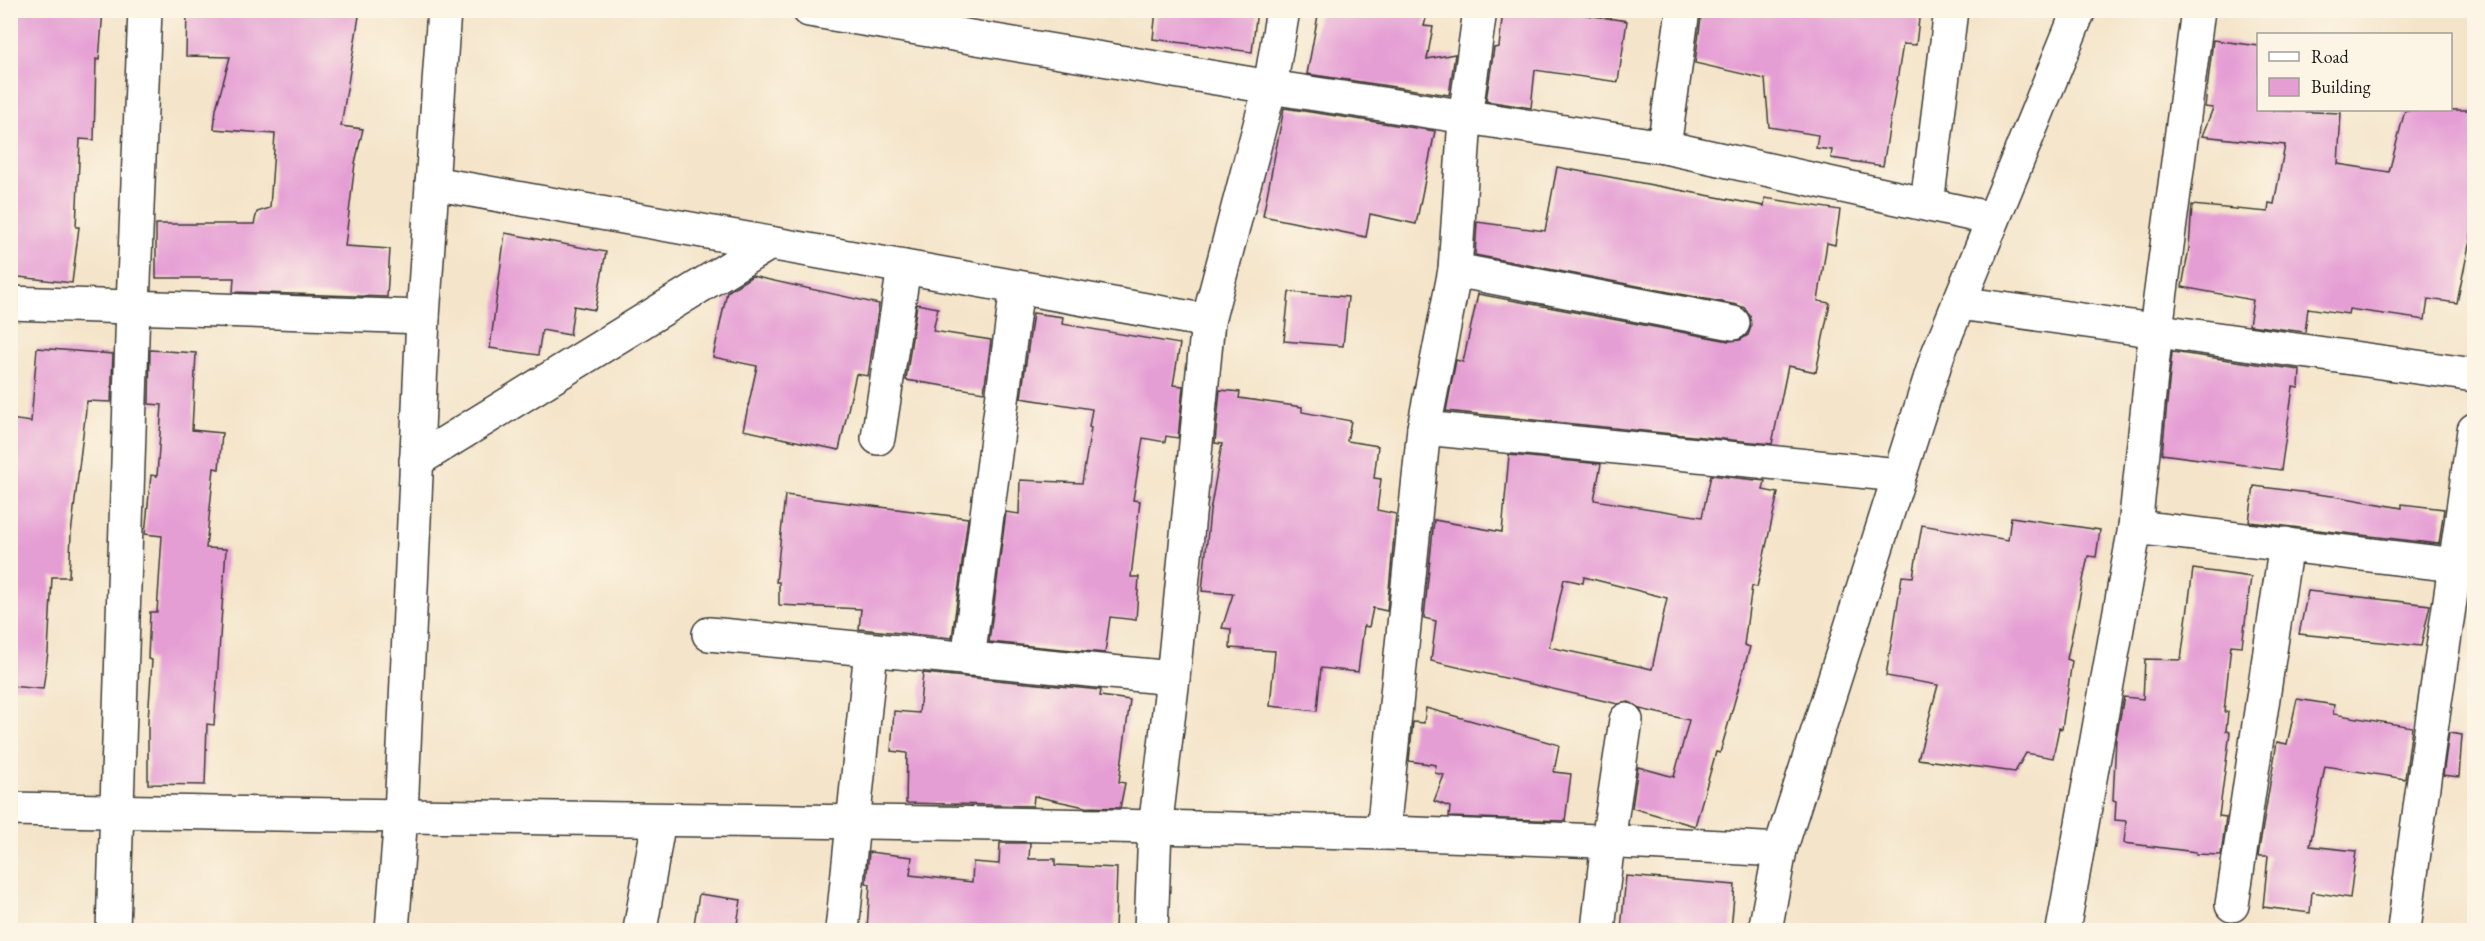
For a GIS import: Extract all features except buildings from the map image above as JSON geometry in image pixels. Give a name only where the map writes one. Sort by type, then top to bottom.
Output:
[{"type":"street","points":[[113,930],[145,10]]},
{"type":"street","points":[[392,930],[401,815],[423,317],[444,10]]},
{"type":"street","points":[[809,10],[1270,87],[1664,147],[1993,219]]},
{"type":"street","points":[[1151,930],[1155,829],[1173,678],[1208,321],[1270,87],[1283,10]]},
{"type":"street","points":[[1383,833],[1424,428],[1455,270],[1466,118],[1480,10]]},
{"type":"street","points":[[1664,147],[1683,10]]},
{"type":"street","points":[[1927,204],[1951,10]]},
{"type":"street","points":[[1765,930],[1780,850],[1938,354],[2079,10]]},
{"type":"street","points":[[2063,930],[2135,527],[2156,329],[2198,10]]},
{"type":"street","points":[[432,183],[1208,321]]},
{"type":"street","points":[[416,461],[770,243]]},
{"type":"street","points":[[878,438],[904,267]]},
{"type":"street","points":[[1455,270],[1732,323]]},
{"type":"street","points":[[968,659],[1017,287]]},
{"type":"street","points":[[10,303],[423,317]]},
{"type":"street","points":[[1959,303],[2475,375]]},
{"type":"street","points":[[1424,428],[1899,475]]},
{"type":"street","points":[[2404,930],[2421,788],[2475,430]]},
{"type":"street","points":[[2135,527],[2456,565]]},
{"type":"street","points":[[2232,905],[2286,544]]},
{"type":"street","points":[[709,634],[1173,678]]},
{"type":"street","points":[[842,930],[871,650]]},
{"type":"street","points":[[1599,930],[1608,841],[1626,720]]},
{"type":"street","points":[[10,809],[854,821],[1383,833],[1780,850]]},
{"type":"street","points":[[640,930],[659,820]]}]
